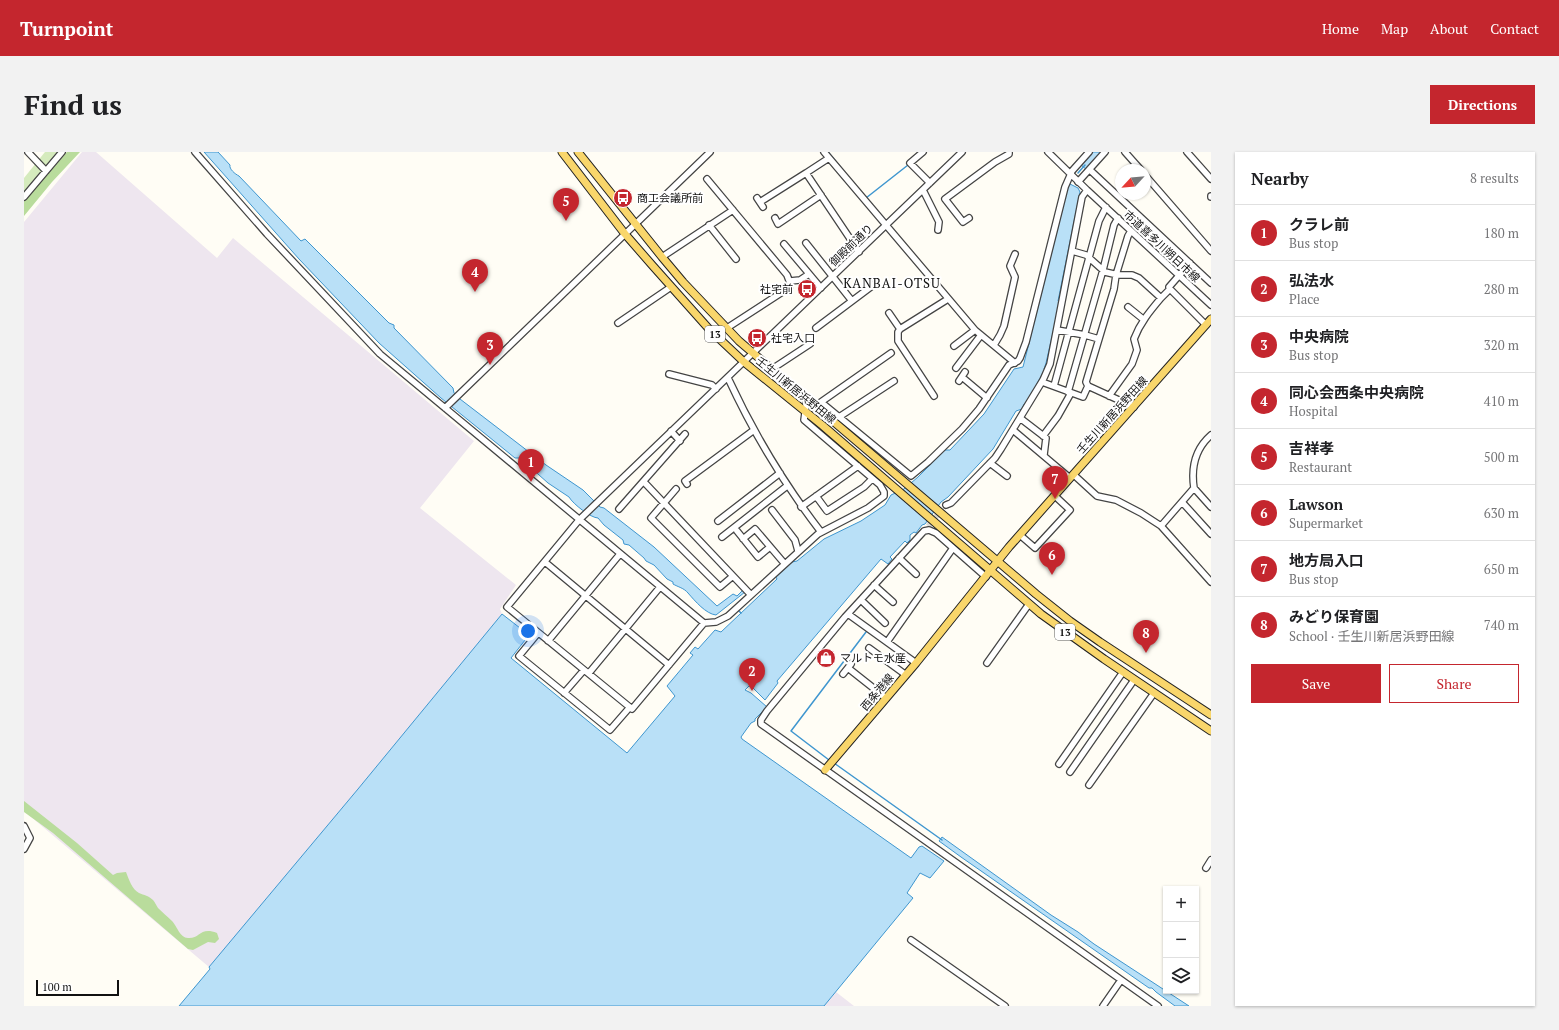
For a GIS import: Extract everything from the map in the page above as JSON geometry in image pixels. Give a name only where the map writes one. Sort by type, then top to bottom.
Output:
[{"type":"main road","name":"壬生川新居浜野田線","points":[[562,152],[625,234],[709,329],[744,362],[822,425],[931,518],[988,574],[1070,636],[1211,731]]},
{"type":"main road","name":"壬生川新居浜野田線","points":[[578,152],[635,225],[683,282],[739,341],[808,399],[830,414],[907,484],[1070,621],[1211,715]]},
{"type":"main road","name":"壬生川新居浜野田線","points":[[988,574],[1020,535],[1211,318]]},
{"type":"main road","name":"西条港線","points":[[825,770],[916,663],[988,574]]},
{"type":"street","points":[[28,152],[46,171]]},
{"type":"street","points":[[24,197],[62,152]]},
{"type":"street","points":[[195,152],[267,234],[375,349],[581,518],[620,554],[704,623],[722,620],[784,563],[821,532],[868,508],[884,496],[883,488],[804,420],[808,399]]},
{"type":"street","points":[[824,152],[975,330],[1015,363]]},
{"type":"street","points":[[923,152],[910,163],[930,183]]},
{"type":"street","name":"御殿前通り","points":[[538,633],[507,608],[581,518],[962,152]]},
{"type":"street","points":[[969,218],[963,222],[945,199],[995,162],[1009,154],[1009,152]]},
{"type":"street","name":"市道喜多川朔日市線","points":[[1048,152],[1070,175],[1211,305]]},
{"type":"street","points":[[891,353],[821,402],[830,414],[839,417],[911,476],[928,462],[962,429],[988,398],[1009,365],[1015,363],[1024,351],[1065,187],[1070,175],[1089,152]]},
{"type":"street","points":[[1078,182],[1105,152]]},
{"type":"street","points":[[1125,152],[1136,164]]},
{"type":"street","points":[[1187,152],[1211,180]]},
{"type":"street","points":[[446,406],[708,153]]},
{"type":"street","points":[[760,202],[829,158]]},
{"type":"street","points":[[1090,170],[1211,283]]},
{"type":"street","points":[[806,173],[859,252]]},
{"type":"street","points":[[707,179],[787,275],[790,281],[790,287],[727,328]]},
{"type":"street","points":[[1151,182],[1211,252]]},
{"type":"street","points":[[923,190],[939,222],[938,230]]},
{"type":"street","points":[[946,505],[951,502],[990,463],[1001,449],[1042,382],[1050,364],[1082,197],[1086,190]]},
{"type":"street","points":[[775,218],[778,224],[821,195]]},
{"type":"street","points":[[1054,386],[1099,221],[1106,207]]},
{"type":"street","points":[[662,257],[733,210]]},
{"type":"street","points":[[1043,436],[1058,416],[1069,392],[1114,225],[1118,218]]},
{"type":"street","points":[[709,225],[736,259]]},
{"type":"street","points":[[1042,382],[1083,397],[1088,386],[1086,382],[1114,289],[1116,274],[1128,236],[1132,231]]},
{"type":"street","points":[[806,243],[834,276],[852,301]]},
{"type":"street","points":[[784,244],[821,288]]},
{"type":"street","points":[[1072,251],[1089,258],[1103,270],[1116,274],[1132,275],[1139,278],[1162,298]]},
{"type":"street","points":[[994,345],[1000,336],[1007,316],[1015,277],[1010,266],[1015,254]]},
{"type":"street","points":[[1108,396],[1132,364],[1137,350],[1134,339],[1142,326],[1143,319],[1170,289],[1169,287],[1179,275],[1190,264]]},
{"type":"street","points":[[790,281],[800,280],[809,274]]},
{"type":"street","points":[[816,328],[876,283]]},
{"type":"street","points":[[618,322],[671,287]]},
{"type":"street","points":[[1170,289],[1206,325]]},
{"type":"street","points":[[934,396],[898,341],[897,336],[900,329],[948,299]]},
{"type":"street","points":[[1128,307],[1143,319]]},
{"type":"street","points":[[889,313],[900,329]]},
{"type":"street","points":[[954,346],[975,330]]},
{"type":"street","points":[[1056,330],[1099,339]]},
{"type":"street","points":[[956,368],[981,335]]},
{"type":"street","points":[[772,369],[810,344]]},
{"type":"street","points":[[668,374],[712,385],[716,389]]},
{"type":"street","points":[[962,377],[988,398]]},
{"type":"street","points":[[728,378],[743,410],[787,486],[821,532]]},
{"type":"street","points":[[839,417],[894,381]]},
{"type":"street","points":[[1088,386],[1134,407]]},
{"type":"street","points":[[822,425],[830,414]]},
{"type":"street","points":[[1020,418],[1046,438],[1044,455]]},
{"type":"street","points":[[687,484],[685,481],[754,430]]},
{"type":"street","points":[[1013,430],[1097,496],[1116,500],[1141,513],[1161,526],[1211,582]]},
{"type":"street","points":[[671,432],[680,441]]},
{"type":"street","points":[[619,510],[686,434]]},
{"type":"street","points":[[1211,435],[1203,443],[1194,462],[1192,476],[1194,488],[1211,507]]},
{"type":"street","points":[[990,463],[1007,476]]},
{"type":"street","points":[[801,506],[858,466]]},
{"type":"street","points":[[718,521],[780,472]]},
{"type":"street","points":[[816,496],[827,511],[864,487],[872,478]]},
{"type":"street","points":[[644,482],[750,595]]},
{"type":"street","points":[[722,537],[787,486]]},
{"type":"street","points":[[1161,526],[1194,488]]},
{"type":"street","points":[[676,490],[651,518],[720,586],[733,576]]},
{"type":"street","points":[[1020,535],[1035,548],[1070,510],[1055,496]]},
{"type":"street","points":[[1182,502],[1211,534]]},
{"type":"street","points":[[772,510],[795,540],[798,551]]},
{"type":"street","points":[[988,574],[953,548],[936,533],[926,528],[848,614],[767,711],[761,720],[762,726],[1158,1006]]},
{"type":"street","points":[[742,539],[755,529],[784,563]]},
{"type":"street","points":[[737,531],[758,557],[770,547]]},
{"type":"street","points":[[887,642],[953,548]]},
{"type":"street","points":[[548,641],[620,554]]},
{"type":"street","points":[[899,558],[916,574]]},
{"type":"street","points":[[545,562],[669,665]]},
{"type":"street","points":[[874,585],[893,602]]},
{"type":"street","points":[[564,693],[625,629],[660,587]]},
{"type":"street","points":[[861,600],[885,623]]},
{"type":"street","points":[[987,663],[1029,604]]},
{"type":"street","points":[[848,614],[916,663]]},
{"type":"street","points":[[630,707],[538,633],[519,656],[610,730],[630,707],[632,708],[704,623]]},
{"type":"street","points":[[868,648],[906,675]]},
{"type":"street","points":[[844,674],[849,666],[886,698]]},
{"type":"street","points":[[1059,764],[1123,672]]},
{"type":"street","points":[[1070,772],[1134,680]]},
{"type":"street","points":[[1089,785],[1154,693]]},
{"type":"street","points":[[24,826],[29,833],[30,838],[24,849]]},
{"type":"street","points":[[1206,868],[1211,860]]},
{"type":"street","points":[[911,940],[1005,1006]]},
{"type":"street","points":[[1103,1006],[1121,980]]},
{"type":"shaded area","points":[[82,152],[96,152],[217,258],[233,238],[474,441],[420,508],[516,585],[500,609],[502,614],[209,967],[24,811],[24,222]]},
{"type":"shaded area","points":[[836,992],[854,1006],[824,1006]]},
{"type":"green space","points":[[45,152],[60,152],[24,192],[24,178]]},
{"type":"green space","points":[[67,152],[80,152],[52,182],[24,216],[24,201]]},
{"type":"green space","points":[[24,801],[77,843],[113,875],[126,872],[134,889],[153,900],[158,908],[174,923],[183,936],[192,938],[204,932],[211,931],[217,933],[219,939],[215,943],[208,942],[193,950],[188,949],[53,833],[24,812]]},
{"type":"water","points":[[204,152],[218,152],[230,165],[230,168],[301,241],[305,239],[389,323],[394,325],[394,328],[453,388],[454,393],[460,399],[546,465],[583,490],[600,507],[604,508],[654,547],[717,606],[733,594],[737,596],[743,590],[745,592],[716,615],[708,612],[701,607],[686,591],[667,579],[654,565],[646,561],[629,545],[624,544],[623,540],[604,525],[598,518],[591,516],[582,510],[569,497],[548,483],[520,458],[515,458],[441,398],[379,343],[299,259]]},
{"type":"water","points":[[1093,152],[1103,152],[1087,170],[1081,165]]},
{"type":"water","points":[[1070,184],[1078,188],[1080,192],[1058,301],[1060,302],[1045,369],[1026,404],[1024,404],[1022,409],[1016,411],[993,449],[948,497],[941,502],[925,524],[922,525],[916,533],[914,532],[910,535],[910,540],[907,543],[905,541],[890,557],[892,559],[888,564],[881,559],[777,681],[778,683],[765,700],[752,687],[749,686],[745,690],[751,693],[767,707],[755,719],[755,721],[751,723],[741,737],[742,739],[911,858],[919,847],[922,846],[944,861],[930,878],[920,873],[907,893],[913,898],[824,1006],[179,1006],[210,969],[209,967],[502,614],[529,635],[511,658],[627,753],[675,696],[667,686],[693,655],[690,653],[695,647],[698,649],[715,630],[721,632],[777,579],[776,577],[792,562],[797,561],[824,539],[861,521],[885,505],[891,495],[904,489],[945,450],[950,450],[984,414],[1014,369],[1023,367]]},
{"type":"water","points":[[942,837],[1051,915],[1163,989],[1163,994],[1171,994],[1189,1006],[1175,1006],[1152,988],[1149,988],[939,841]]},
{"type":"waterway","points":[[828,152],[842,169]]},
{"type":"waterway","points":[[866,198],[908,165]]},
{"type":"waterway","points":[[1078,173],[1085,165]]},
{"type":"waterway","points":[[738,610],[741,613]]},
{"type":"waterway","points":[[829,760],[791,731],[866,632]]},
{"type":"waterway","points":[[834,763],[942,840]]},
{"type":"tunnel","points":[[928,526],[946,505]]},
{"type":"place","name":"商工会議所前","points":[[623,198]]},
{"type":"place","name":"吉祥孝","points":[[566,221]]},
{"type":"place","name":"社宅前","points":[[807,289]]},
{"type":"place","name":"同心会西条中央病院","points":[[475,292]]},
{"type":"place","name":"社宅入口","points":[[757,338]]},
{"type":"place","name":"中央病院","points":[[490,365]]},
{"type":"place","name":"クラレ前","points":[[531,482]]},
{"type":"place","name":"地方局入口","points":[[1055,499]]},
{"type":"place","name":"Lawson","points":[[1052,575]]},
{"type":"place","name":"みどり保育園","points":[[1146,653]]},
{"type":"place","name":"マルトモ水産","points":[[826,658]]},
{"type":"place","name":"弘法水","points":[[752,691]]},
{"type":"district","name":"KANBAI-OTSU","points":[[892,283]]}]
